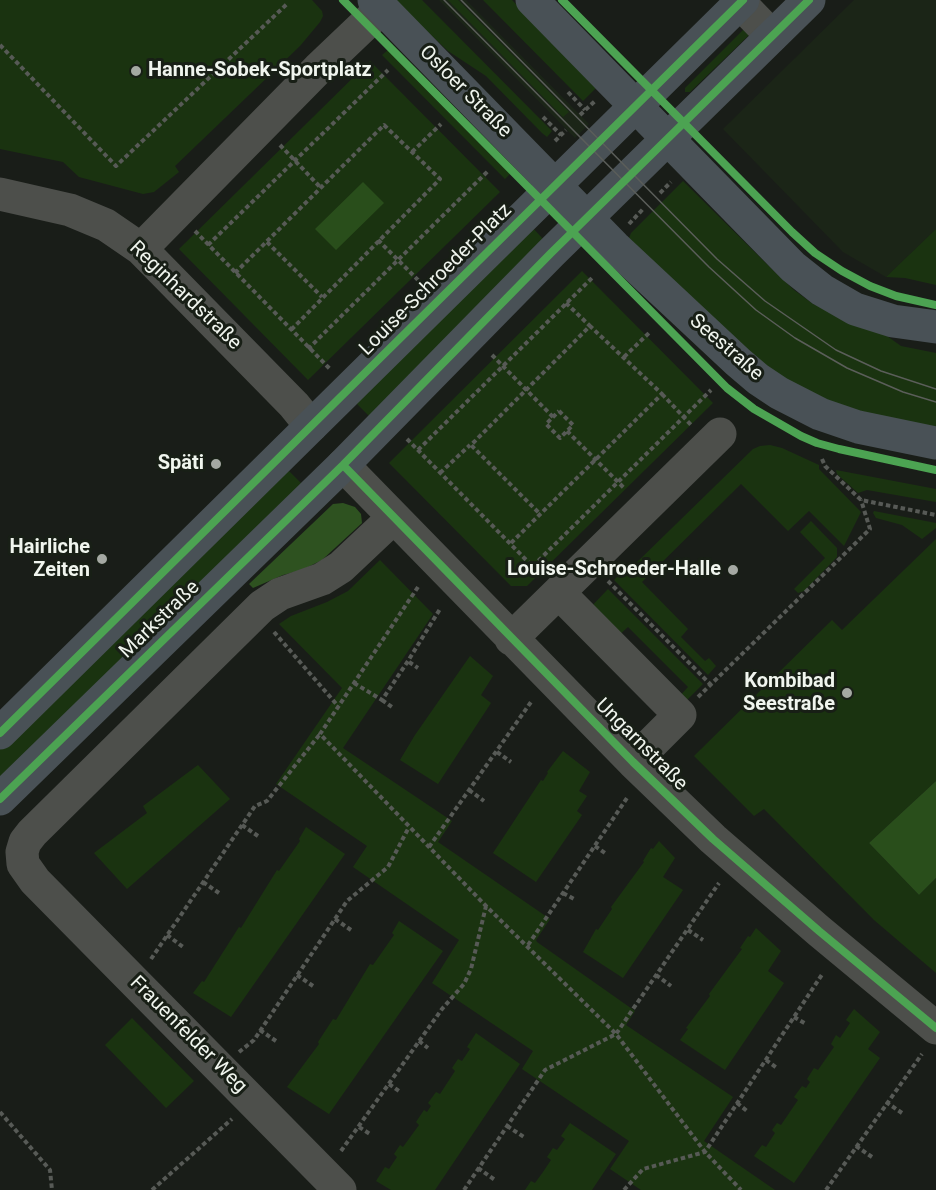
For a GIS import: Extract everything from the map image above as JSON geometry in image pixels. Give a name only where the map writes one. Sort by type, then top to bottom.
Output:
[{"type":"main road","points":[[532,0],[793,267],[822,290],[855,309],[893,321],[936,327]]},
{"type":"main road","points":[[311,426],[343,465],[587,218],[809,0]]},
{"type":"main road","name":"Louise-Schroeder-Platz","points":[[311,426],[742,2]]},
{"type":"main road","name":"Osloer Straße","points":[[378,4],[555,185]]},
{"type":"main road","name":"Seestraße","points":[[555,185],[615,247],[738,362],[779,393],[820,414],[858,427],[936,443]]},
{"type":"main road","name":"Markstraße","points":[[0,733],[311,426]]},
{"type":"main road","name":"Markstraße","points":[[0,799],[343,465]]},
{"type":"street","points":[[742,2],[772,36]]},
{"type":"street","points":[[141,249],[318,69],[378,4]]},
{"type":"street","name":"Reginhardstraße","points":[[0,194],[70,210],[106,225],[141,249],[294,405],[311,426]]},
{"type":"street","points":[[511,639],[645,508],[707,430]]},
{"type":"street","name":"Ungarnstraße","points":[[343,465],[633,762],[929,1041]]},
{"type":"street","points":[[256,611],[280,594],[322,579],[341,567],[393,518]]},
{"type":"street","points":[[559,593],[680,714],[633,762]]},
{"type":"street","name":"Frauenfelder Weg","points":[[256,611],[32,833],[22,852],[23,864],[35,881],[329,1179]]},
{"type":"path","points":[[0,45],[116,166],[287,4]]},
{"type":"path","points":[[208,245],[388,70]]},
{"type":"path","points":[[568,92],[585,110]]},
{"type":"path","points":[[543,117],[561,135]]},
{"type":"path","points":[[412,152],[441,124]]},
{"type":"path","points":[[235,273],[384,125],[440,178],[291,330]]},
{"type":"path","points":[[555,141],[566,130]]},
{"type":"path","points":[[279,145],[321,188]]},
{"type":"path","points":[[308,349],[488,171]]},
{"type":"path","points":[[660,194],[676,177]]},
{"type":"path","points":[[622,231],[644,209]]},
{"type":"path","points":[[194,230],[330,370]]},
{"type":"path","points":[[378,240],[420,283]]},
{"type":"path","points":[[267,242],[322,297]]},
{"type":"path","points":[[418,450],[594,276]]},
{"type":"path","points":[[566,303],[684,417],[707,430]]},
{"type":"path","points":[[440,473],[590,326]]},
{"type":"path","points":[[624,357],[651,331]]},
{"type":"path","points":[[492,355],[553,417]]},
{"type":"path","points":[[532,566],[711,390]]},
{"type":"path","points":[[511,543],[662,394]]},
{"type":"path","points":[[559,411],[573,425],[560,438],[546,424],[553,417],[559,411]]},
{"type":"path","points":[[567,431],[645,508]]},
{"type":"path","points":[[407,439],[559,593]]},
{"type":"path","points":[[471,445],[540,514]]},
{"type":"path","points":[[680,714],[870,529],[861,500],[825,466],[822,459]]},
{"type":"path","points":[[861,500],[936,515]]},
{"type":"path","points":[[611,584],[711,684]]},
{"type":"path","points":[[135,982],[255,806],[267,801],[320,734],[418,587]]},
{"type":"path","points":[[382,700],[440,609]]},
{"type":"path","points":[[256,611],[338,706]]},
{"type":"path","points":[[408,661],[418,668]]},
{"type":"path","points":[[354,682],[392,706]]},
{"type":"path","points":[[429,847],[531,702]]},
{"type":"path","points":[[320,734],[486,906],[616,1034],[705,1152],[741,1190]]},
{"type":"path","points":[[497,752],[511,762]]},
{"type":"path","points":[[469,790],[484,801]]},
{"type":"path","points":[[528,945],[627,798]]},
{"type":"path","points":[[242,825],[258,836]]},
{"type":"path","points":[[220,1068],[254,1040],[347,901],[388,867],[410,827]]},
{"type":"path","points":[[595,846],[605,854]]},
{"type":"path","points":[[203,882],[219,893]]},
{"type":"path","points":[[464,1190],[545,1070],[616,1034],[719,883]]},
{"type":"path","points":[[563,892],[574,900]]},
{"type":"path","points":[[329,1179],[341,1151],[442,1009],[464,984],[471,969],[486,906]]},
{"type":"path","points":[[335,919],[351,930]]},
{"type":"path","points":[[688,930],[703,940]]},
{"type":"path","points":[[167,935],[183,947]]},
{"type":"path","points":[[624,1190],[643,1169],[705,1152],[824,973]]},
{"type":"path","points":[[297,975],[313,986]]},
{"type":"path","points":[[657,975],[671,986]]},
{"type":"path","points":[[794,1017],[806,1024]]},
{"type":"path","points":[[260,1030],[276,1041]]},
{"type":"path","points":[[419,1041],[428,1048]]},
{"type":"path","points":[[827,1190],[886,1102],[903,1083],[929,1041]]},
{"type":"path","points":[[766,1060],[777,1068]]},
{"type":"path","points":[[389,1084],[399,1091]]},
{"type":"path","points":[[152,1190],[253,1101]]},
{"type":"path","points":[[886,1102],[902,1113]]},
{"type":"path","points":[[737,1104],[747,1111]]},
{"type":"path","points":[[0,1112],[50,1170],[52,1190]]},
{"type":"path","points":[[507,1126],[524,1137]]},
{"type":"path","points":[[359,1127],[370,1134]]},
{"type":"path","points":[[856,1146],[872,1157]]},
{"type":"path","points":[[478,1168],[495,1180]]},
{"type":"shaded area","name":"Hanne-Sobek-Sportplatz","points":[[0,0],[312,0],[322,11],[323,16],[300,46],[175,166],[179,172],[154,192],[143,194],[79,177],[63,162],[0,149]]},
{"type":"shaded area","points":[[394,0],[422,0],[552,131],[547,137],[486,76],[448,51]]},
{"type":"shaded area","points":[[439,0],[466,0],[589,124],[575,138]]},
{"type":"shaded area","points":[[448,0],[458,0],[569,112],[563,117]]},
{"type":"shaded area","points":[[483,0],[512,0],[597,87],[583,101]]},
{"type":"shaded area","points":[[854,0],[936,0],[936,229],[886,277],[843,252],[723,129]]},
{"type":"shaded area","points":[[744,29],[749,35],[690,92],[685,92],[685,88]]},
{"type":"shaded area","points":[[388,50],[510,174],[505,179],[382,55]]},
{"type":"shaded area","points":[[370,61],[500,192],[308,380],[179,249]]},
{"type":"shaded area","points":[[683,181],[776,273],[813,304],[880,331],[901,346],[936,353],[936,431],[833,406],[771,374],[629,238],[631,233]]},
{"type":"shaded area","points":[[363,182],[384,203],[336,250],[315,229]]},
{"type":"shaded area","points":[[531,226],[544,240],[372,419],[354,401]]},
{"type":"shaded area","points":[[936,229],[936,285],[905,278],[886,277]]},
{"type":"shaded area","points":[[582,271],[713,403],[527,586],[511,586],[389,463]]},
{"type":"shaded area","points":[[770,445],[819,465],[819,469],[861,512],[844,546],[809,511],[788,531],[741,484],[642,582],[688,629],[681,637],[705,661],[709,658],[716,666],[708,675],[614,580],[627,567],[631,568],[753,449]]},
{"type":"shaded area","points":[[285,467],[305,487],[0,787],[0,749]]},
{"type":"shaded area","points":[[836,470],[936,489],[936,502],[867,490],[858,493],[837,474]]},
{"type":"shaded area","points":[[343,503],[355,507],[361,514],[362,523],[322,560],[253,588],[249,584],[333,504]]},
{"type":"shaded area","points":[[874,511],[936,523],[936,528],[922,539],[902,525],[876,518]]},
{"type":"shaded area","points":[[811,521],[837,548],[837,557],[804,591],[798,593],[794,589],[825,558],[800,532]]},
{"type":"shaded area","name":"Kombibad Seestraße","points":[[936,539],[936,781],[869,843],[919,895],[936,878],[936,973],[874,920],[764,809],[754,816],[694,756],[832,620],[842,630]]},
{"type":"shaded area","points":[[380,560],[433,614],[343,748],[452,821],[438,842],[550,919],[536,940],[537,942],[635,1011],[626,1025],[733,1097],[704,1141],[775,1190],[641,1190],[610,1169],[629,1141],[522,1069],[533,1051],[432,983],[459,940],[353,867],[367,846],[276,784],[342,688],[279,624],[291,616],[348,591]]},
{"type":"shaded area","points":[[608,589],[703,684],[683,704],[678,698],[688,687],[628,627],[616,638],[588,610]]},
{"type":"shaded area","points":[[470,656],[493,676],[481,695],[491,703],[438,784],[400,760]]},
{"type":"shaded area","points":[[563,751],[590,772],[579,791],[587,796],[577,811],[582,815],[536,882],[493,853]]},
{"type":"shaded area","points":[[198,765],[230,799],[127,889],[94,853],[147,813],[143,806]]},
{"type":"shaded area","points":[[936,781],[936,878],[919,895],[869,843]]},
{"type":"shaded area","points":[[306,827],[345,854],[231,1017],[193,993],[202,981],[204,982],[239,927],[241,928],[277,870],[279,871],[300,841]]},
{"type":"shaded area","points":[[659,841],[675,858],[663,877],[683,890],[623,978],[583,952],[596,929],[598,930],[612,909],[611,907],[644,862],[651,848],[653,849]]},
{"type":"shaded area","points":[[399,921],[443,951],[329,1114],[287,1087],[319,1044],[318,1042],[333,1019],[336,1020],[370,964],[373,965],[394,935],[392,933]]},
{"type":"shaded area","points":[[756,928],[781,951],[768,971],[784,983],[725,1070],[680,1040],[688,1029],[686,1028],[710,996],[709,994],[742,949],[740,948],[748,936],[750,937]]},
{"type":"shaded area","points":[[854,1009],[880,1032],[868,1049],[880,1058],[794,1183],[754,1156],[762,1145],[766,1147],[775,1133],[772,1130],[777,1123],[781,1125],[798,1100],[794,1097],[802,1086],[806,1088],[810,1082],[807,1079],[814,1068],[818,1070],[834,1047],[831,1044],[836,1035],[840,1038],[850,1023],[846,1020]]},
{"type":"shaded area","points":[[132,1018],[194,1081],[166,1108],[105,1045]]},
{"type":"shaded area","points":[[476,1033],[520,1064],[435,1190],[391,1190],[376,1181],[385,1167],[389,1169],[397,1157],[394,1154],[400,1145],[403,1147],[419,1125],[416,1122],[424,1110],[427,1112],[431,1106],[428,1103],[436,1092],[440,1094],[455,1071],[452,1068],[458,1059],[462,1061],[470,1049],[467,1047]]},
{"type":"shaded area","points":[[570,1123],[616,1154],[592,1190],[525,1190],[531,1181],[535,1183],[543,1172],[551,1160],[547,1157],[553,1148],[557,1150],[565,1139],[561,1136]]},
{"type":"tram line","points":[[444,0],[709,267],[756,310],[795,338],[847,368],[903,392],[936,402]]},
{"type":"tram line","points":[[461,0],[717,259],[765,301],[836,350],[881,371],[936,389]]},
{"type":"cycle path","points":[[343,0],[727,388],[754,409],[817,443],[936,470]]},
{"type":"cycle path","points":[[562,0],[815,253],[870,286],[896,296],[936,305]]},
{"type":"cycle path","points":[[0,733],[743,0]]},
{"type":"cycle path","points":[[0,799],[343,465],[551,253],[809,0]]},
{"type":"cycle path","points":[[343,465],[633,762],[713,839],[936,1028]]},
{"type":"place","name":"Hanne-Sobek-Sportplatz","points":[[136,71]]},
{"type":"place","name":"Späti","points":[[216,464]]},
{"type":"place","name":"Hairliche Zeiten","points":[[102,559]]},
{"type":"place","name":"Louise-Schroeder-Halle","points":[[733,570]]},
{"type":"place","name":"Kombibad Seestraße","points":[[847,693]]}]
